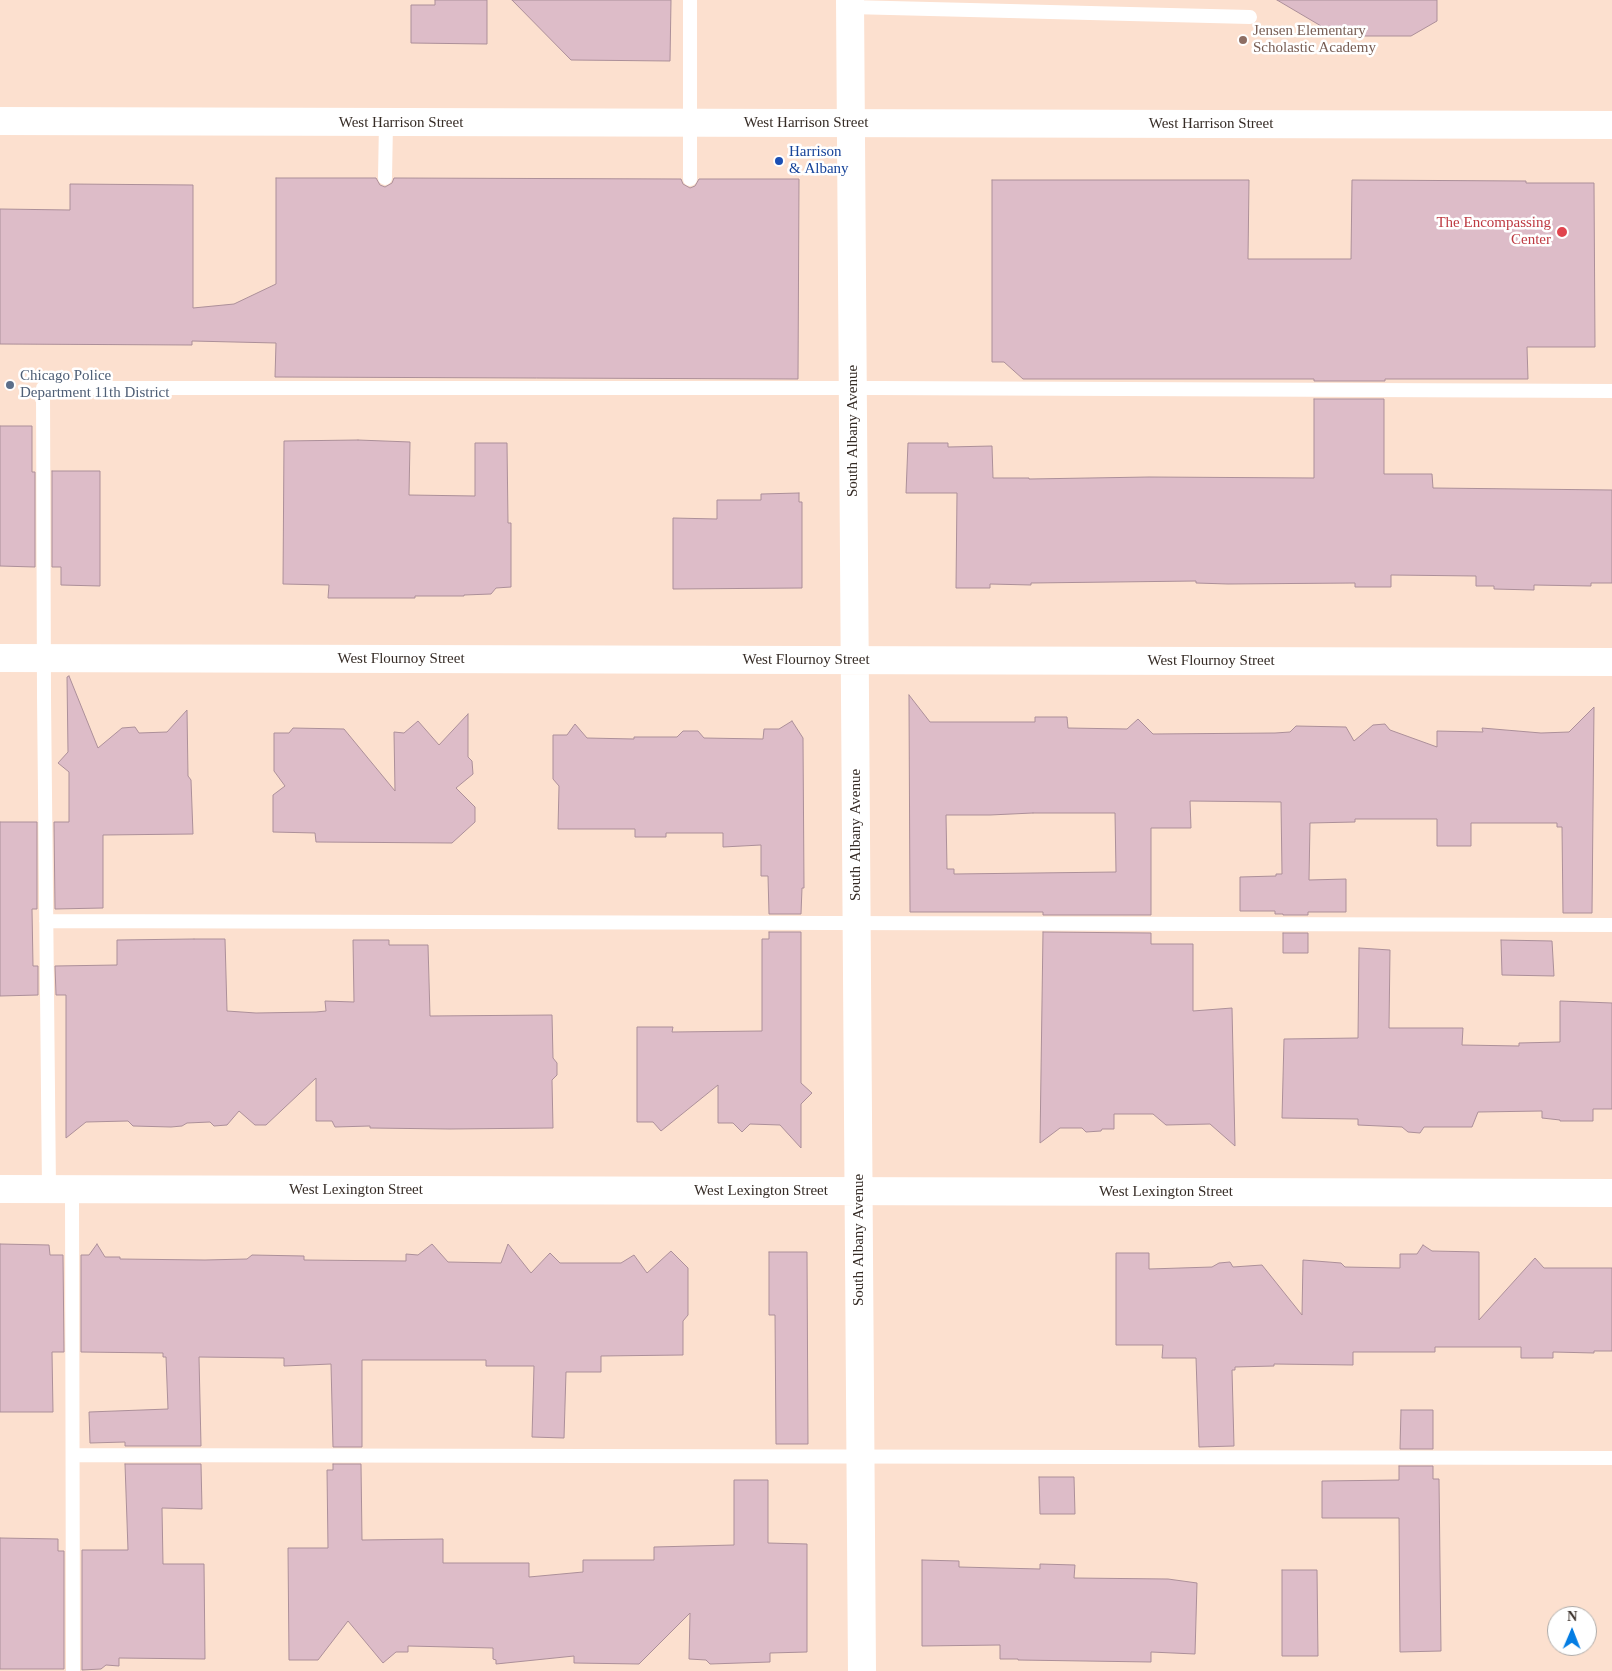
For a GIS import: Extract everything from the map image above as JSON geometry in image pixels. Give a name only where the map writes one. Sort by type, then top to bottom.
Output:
[{"type":"street","name":"South Albany Avenue","points":[[850,3],[862,1671]]},
{"type":"street","name":"West Harrison Street","points":[[0,121],[1612,125]]},
{"type":"street","name":"West Flournoy Street","points":[[0,658],[1612,662]]},
{"type":"street","name":"West Lexington Street","points":[[0,1189],[1612,1193]]},
{"type":"lane","points":[[690,0],[690,179]]},
{"type":"lane","points":[[850,3],[1250,17]]},
{"type":"lane","points":[[385,178],[386,123]]},
{"type":"lane","points":[[73,1671],[73,1455],[46,921],[43,388],[853,388],[1612,391]]},
{"type":"lane","points":[[46,921],[1612,925]]},
{"type":"lane","points":[[73,1455],[1612,1458]]},
{"type":"building","points":[[435,0],[487,0],[487,44],[411,43],[411,5],[435,5]]},
{"type":"building","points":[[512,0],[671,0],[670,61],[571,60]]},
{"type":"building","points":[[1277,0],[1437,0],[1437,21],[1411,36],[1338,36]]},
{"type":"building","points":[[276,178],[376,178],[380,185],[385,187],[392,183],[394,178],[681,179],[683,184],[690,188],[695,186],[699,179],[799,179],[798,379],[275,377],[276,343],[192,341],[192,345],[0,344],[0,209],[70,210],[70,184],[193,185],[193,308],[234,304],[276,284]]},
{"type":"building","points":[[992,180],[1249,180],[1248,259],[1351,259],[1352,180],[1594,183],[1595,347],[1527,347],[1528,379],[1314,381],[1314,379],[1023,379],[1004,362],[992,362]]},
{"type":"building","points":[[1314,399],[1384,399],[1384,474],[1432,474],[1433,488],[1612,490],[1612,583],[1591,583],[1591,586],[1534,585],[1534,590],[1494,589],[1494,586],[1476,586],[1476,576],[1391,575],[1391,587],[1355,587],[1355,583],[1228,584],[1196,583],[1196,581],[1031,583],[1031,585],[990,584],[990,588],[956,588],[957,493],[906,493],[908,443],[948,443],[948,447],[992,446],[993,478],[1314,478]]},
{"type":"building","points":[[0,426],[32,426],[32,472],[35,472],[35,567],[0,566]]},
{"type":"building","points":[[358,440],[410,442],[409,495],[475,496],[475,443],[507,443],[508,523],[511,523],[511,587],[496,588],[491,594],[464,596],[328,598],[329,585],[283,584],[284,441]]},
{"type":"building","points":[[52,471],[100,471],[100,586],[61,585],[61,567],[52,567]]},
{"type":"building","points":[[799,493],[799,502],[802,502],[802,588],[673,589],[673,518],[717,519],[717,500],[761,500],[761,494]]},
{"type":"building","points":[[69,676],[98,748],[122,728],[135,727],[139,733],[167,732],[187,710],[188,776],[191,780],[193,834],[103,835],[103,908],[55,909],[54,822],[69,822],[69,772],[58,763],[68,752],[67,677]]},
{"type":"building","points":[[909,695],[930,722],[1035,722],[1035,717],[1067,717],[1068,728],[1127,729],[1138,719],[1153,734],[1275,733],[1290,732],[1296,726],[1346,727],[1354,741],[1373,725],[1385,724],[1390,730],[1437,747],[1437,731],[1483,732],[1482,728],[1541,733],[1569,732],[1594,707],[1592,913],[1563,913],[1562,827],[1557,827],[1557,823],[1471,823],[1471,846],[1437,846],[1437,819],[1355,819],[1355,822],[1310,823],[1309,880],[1346,879],[1346,912],[1308,912],[1308,915],[1283,915],[1275,914],[1275,911],[1240,911],[1240,877],[1276,876],[1276,874],[1282,874],[1281,802],[1190,801],[1191,828],[1151,828],[1151,915],[1043,915],[1043,912],[910,912]],"holes":[[[1115,813],[1116,872],[954,874],[954,869],[947,869],[946,815]]]},
{"type":"building","points":[[468,714],[468,757],[472,761],[473,774],[456,788],[475,807],[475,822],[452,843],[316,842],[315,833],[273,832],[273,795],[285,786],[274,771],[274,733],[289,733],[293,728],[344,729],[395,791],[394,732],[404,733],[418,721],[439,745]]},
{"type":"building","points":[[792,721],[803,738],[804,888],[802,888],[801,914],[769,914],[768,876],[761,876],[761,845],[723,847],[723,833],[666,833],[666,837],[635,837],[635,829],[558,829],[559,786],[553,779],[553,735],[567,735],[575,724],[587,738],[634,739],[634,737],[677,737],[683,731],[698,731],[704,738],[763,739],[764,729],[779,729]]},
{"type":"building","points":[[0,822],[37,822],[37,909],[32,909],[33,966],[38,966],[38,995],[0,996]]},
{"type":"building","points":[[769,932],[801,932],[801,1083],[812,1093],[801,1104],[801,1148],[780,1125],[750,1124],[742,1132],[733,1123],[718,1123],[718,1085],[661,1131],[653,1122],[637,1122],[637,1027],[673,1027],[672,1032],[762,1031],[762,939],[769,939]]},
{"type":"building","points":[[1043,932],[1151,933],[1151,944],[1193,944],[1193,1011],[1232,1008],[1235,1146],[1210,1124],[1166,1125],[1153,1114],[1114,1114],[1114,1129],[1086,1132],[1082,1128],[1060,1128],[1040,1143]]},
{"type":"building","points":[[1283,933],[1308,933],[1308,953],[1283,953]]},
{"type":"building","points":[[225,939],[227,1011],[256,1013],[316,1012],[326,1011],[325,1001],[354,1002],[353,940],[389,940],[389,945],[428,945],[430,1016],[552,1015],[553,1058],[557,1063],[557,1075],[552,1080],[553,1128],[335,1127],[332,1121],[316,1121],[316,1078],[266,1125],[255,1125],[239,1111],[227,1125],[214,1126],[210,1122],[187,1123],[182,1126],[171,1127],[133,1126],[128,1121],[86,1122],[66,1138],[66,995],[56,995],[55,966],[117,965],[117,940]]},
{"type":"building","points":[[1501,940],[1552,941],[1554,976],[1502,975]]},
{"type":"building","points":[[1359,948],[1390,950],[1389,1028],[1463,1028],[1462,1045],[1519,1046],[1519,1043],[1560,1042],[1560,1001],[1612,1003],[1612,1109],[1593,1109],[1593,1121],[1560,1121],[1542,1118],[1542,1111],[1478,1112],[1472,1127],[1424,1127],[1420,1133],[1408,1132],[1402,1127],[1358,1125],[1358,1119],[1282,1118],[1284,1039],[1358,1038]]},
{"type":"building","points":[[0,1244],[49,1245],[50,1255],[63,1255],[64,1352],[52,1352],[53,1412],[0,1412]]},
{"type":"building","points":[[97,1244],[105,1257],[120,1257],[120,1259],[247,1259],[252,1255],[304,1256],[304,1260],[406,1261],[406,1254],[418,1255],[432,1244],[448,1262],[501,1263],[508,1244],[531,1273],[550,1253],[560,1263],[621,1263],[634,1255],[647,1273],[671,1251],[688,1268],[688,1315],[683,1321],[683,1355],[601,1356],[601,1372],[566,1372],[564,1438],[532,1437],[534,1366],[486,1366],[486,1360],[362,1360],[362,1447],[333,1447],[331,1364],[284,1366],[284,1358],[199,1357],[201,1446],[125,1446],[125,1442],[90,1443],[89,1412],[168,1409],[166,1357],[163,1357],[163,1353],[81,1352],[81,1255],[89,1255]]},
{"type":"building","points":[[1423,1245],[1432,1251],[1479,1252],[1479,1320],[1535,1258],[1544,1268],[1612,1268],[1612,1351],[1594,1351],[1594,1353],[1553,1352],[1553,1358],[1521,1358],[1521,1347],[1435,1347],[1435,1352],[1353,1352],[1353,1365],[1274,1364],[1274,1366],[1235,1367],[1235,1370],[1232,1370],[1234,1446],[1199,1447],[1196,1358],[1162,1358],[1163,1345],[1116,1345],[1116,1253],[1149,1253],[1149,1269],[1212,1267],[1219,1263],[1230,1262],[1233,1267],[1262,1265],[1302,1315],[1303,1260],[1341,1263],[1345,1267],[1400,1268],[1400,1254],[1417,1254]]},
{"type":"building","points":[[769,1252],[807,1252],[808,1444],[776,1444],[775,1315],[769,1315]]},
{"type":"building","points":[[1401,1410],[1433,1410],[1433,1449],[1400,1449]]},
{"type":"building","points":[[125,1464],[201,1464],[202,1509],[162,1508],[163,1564],[204,1564],[205,1659],[119,1658],[119,1666],[106,1665],[101,1669],[82,1670],[82,1550],[128,1550]]},
{"type":"building","points":[[333,1464],[361,1464],[362,1540],[443,1539],[443,1563],[529,1563],[529,1577],[583,1572],[583,1560],[654,1560],[654,1547],[734,1545],[734,1480],[768,1480],[768,1543],[807,1544],[807,1652],[770,1653],[770,1662],[710,1664],[706,1660],[689,1659],[690,1613],[639,1664],[574,1663],[574,1656],[496,1664],[496,1660],[493,1659],[493,1648],[408,1646],[408,1652],[396,1652],[383,1663],[348,1621],[318,1660],[289,1660],[288,1548],[328,1548],[327,1470],[333,1470]]},
{"type":"building","points":[[1399,1466],[1433,1466],[1433,1479],[1439,1479],[1441,1651],[1400,1652],[1399,1518],[1322,1518],[1322,1481],[1399,1480]]},
{"type":"building","points":[[1039,1477],[1074,1477],[1075,1514],[1040,1514]]},
{"type":"building","points":[[0,1538],[58,1539],[58,1551],[64,1551],[64,1669],[0,1669]]},
{"type":"building","points":[[922,1560],[959,1561],[959,1567],[1040,1569],[1040,1564],[1075,1565],[1074,1578],[1168,1579],[1197,1583],[1195,1654],[1151,1652],[1151,1662],[1018,1660],[1000,1659],[1000,1645],[922,1646]]},
{"type":"building","points":[[1282,1570],[1317,1570],[1318,1656],[1282,1656]]},
{"type":"place","name":"Jensen Elementary Scholastic Academy","points":[[1243,40]]},
{"type":"place","name":"Harrison & Albany","points":[[779,161]]},
{"type":"place","name":"The Encompassing Center","points":[[1562,232]]},
{"type":"place","name":"Chicago Police Department 11th District","points":[[10,385]]}]
